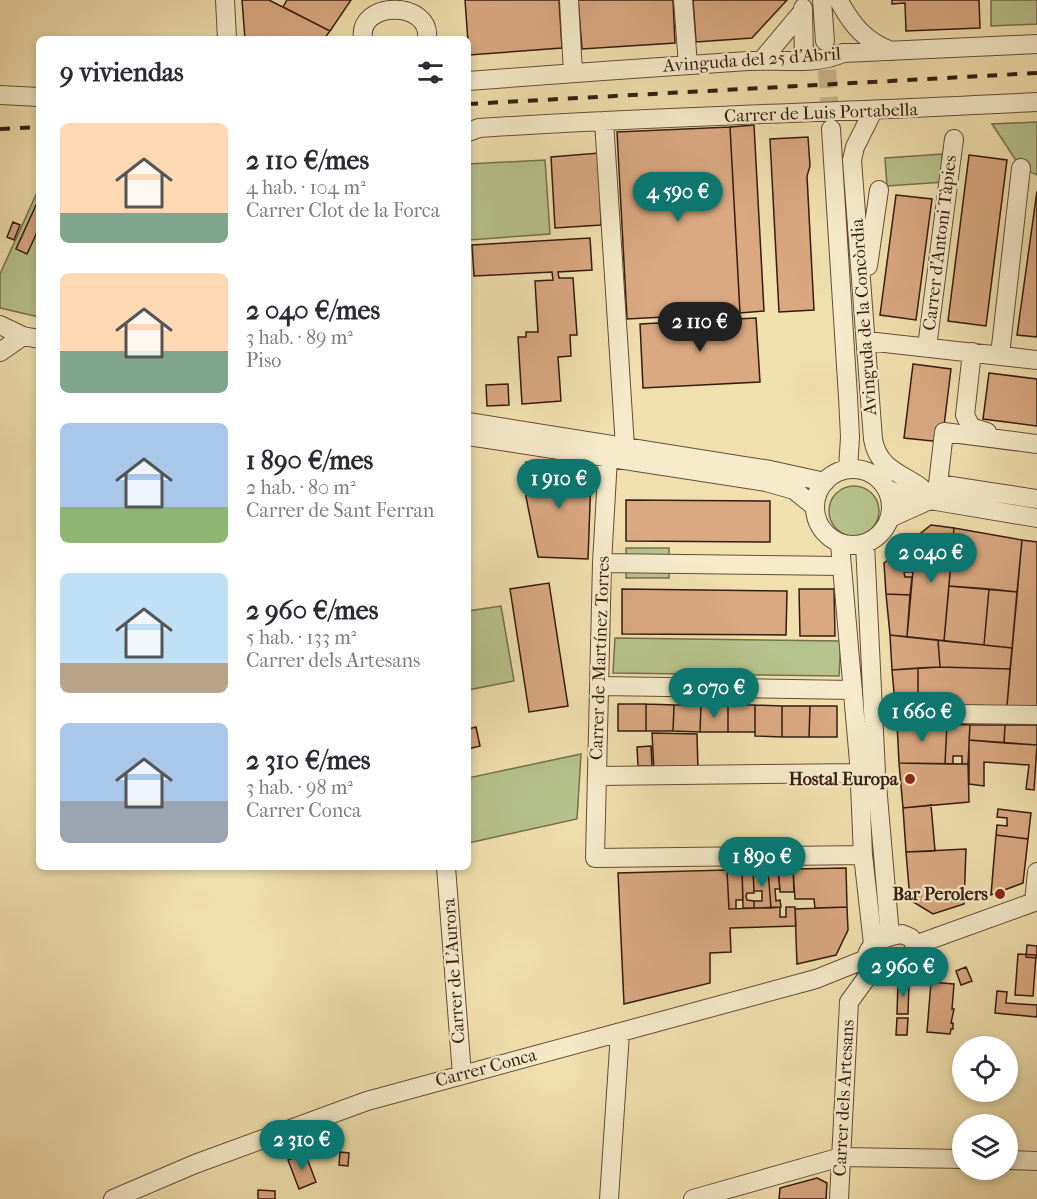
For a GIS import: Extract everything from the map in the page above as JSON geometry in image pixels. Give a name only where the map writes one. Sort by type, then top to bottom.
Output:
[{"type":"street","points":[[225,0],[227,36]]},
{"type":"street","points":[[569,0],[573,73]]},
{"type":"street","points":[[683,0],[687,65]]},
{"type":"street","points":[[825,41],[833,0]]},
{"type":"street","points":[[833,0],[860,32],[876,45],[895,52]]},
{"type":"street","points":[[833,0],[848,44],[843,53]]},
{"type":"street","points":[[360,35],[368,15],[378,3],[402,1],[418,10],[424,9],[427,36]]},
{"type":"street","points":[[762,60],[803,5]]},
{"type":"street","points":[[803,5],[804,60]]},
{"type":"street","name":"Avinguda del 25 d'Abril","points":[[471,81],[762,60],[804,60],[829,58],[843,53],[1037,44]]},
{"type":"street","points":[[0,84],[32,96]]},
{"type":"street","points":[[0,95],[32,96]]},
{"type":"street","name":"Carrer de Luis Portabella","points":[[471,131],[479,128],[604,121],[873,111],[1037,102]]},
{"type":"street","name":"Avinguda de la Concòrdia","points":[[873,111],[855,147],[852,160],[873,438],[877,453],[894,471],[939,502]]},
{"type":"street","points":[[604,121],[625,447]]},
{"type":"street","name":"Avinguda de la Concòrdia","points":[[831,129],[848,397],[850,438],[848,469]]},
{"type":"street","name":"Carrer d'Antoni Tàpies","points":[[927,347],[954,139]]},
{"type":"street","points":[[1000,355],[1021,168]]},
{"type":"street","points":[[863,300],[879,190]]},
{"type":"street","points":[[0,325],[31,338]]},
{"type":"street","points":[[0,352],[31,338]]},
{"type":"street","points":[[867,341],[1037,360]]},
{"type":"street","points":[[972,352],[965,415],[971,427],[978,431],[1037,439]]},
{"type":"street","points":[[471,422],[770,470],[825,482]]},
{"type":"street","points":[[1037,444],[944,432],[938,484],[1037,500]]},
{"type":"street","points":[[471,436],[783,486],[794,490],[814,506]]},
{"type":"street","name":"Carrer de Martínez Torres","points":[[608,458],[602,563],[595,858],[863,855]]},
{"type":"street","points":[[887,489],[891,508],[890,518],[876,538],[865,544],[852,546],[840,544],[821,529],[814,506],[817,493],[825,482],[838,472],[848,469],[871,474],[887,489],[909,498],[1037,518]]},
{"type":"street","points":[[890,518],[939,502]]},
{"type":"street","points":[[840,544],[860,774],[863,855],[871,957],[885,970],[906,962],[912,957],[915,945],[911,938],[902,934],[890,936],[871,957]]},
{"type":"street","points":[[865,544],[876,773],[890,936]]},
{"type":"street","points":[[602,563],[842,566]]},
{"type":"street","points":[[600,686],[853,690]]},
{"type":"street","points":[[874,713],[1037,715]]},
{"type":"street","points":[[597,776],[860,774]]},
{"type":"street","name":"Carrer de L'Aurora","points":[[446,870],[462,1075]]},
{"type":"street","points":[[915,945],[1035,902],[1037,872]]},
{"type":"street","name":"Carrer Conca","points":[[113,1199],[195,1164],[367,1101],[816,979],[871,957]]},
{"type":"street","name":"Carrer dels Artesans","points":[[839,1199],[849,1002],[871,957]]},
{"type":"street","points":[[816,979],[832,981],[842,989],[849,1002]]},
{"type":"street","points":[[609,1199],[620,1033]]},
{"type":"street","points":[[693,1199],[841,1157],[952,1159]]},
{"type":"street","points":[[1018,1160],[1037,1161]]},
{"type":"street","points":[[134,1199],[195,1164]]},
{"type":"green space","points":[[991,0],[1037,0],[1037,24],[991,26]]},
{"type":"green space","points":[[1037,122],[1037,175],[1021,168],[992,124]]},
{"type":"green space","points":[[942,154],[944,182],[887,186],[885,158]]},
{"type":"green space","points":[[545,160],[550,234],[471,240],[471,164]]},
{"type":"green space","points":[[36,195],[36,316],[0,308],[0,274]]},
{"type":"green space","points":[[854,486],[863,488],[874,497],[879,511],[877,520],[868,531],[854,536],[845,534],[834,525],[829,511],[831,502],[840,491]]},
{"type":"green space","points":[[626,548],[669,548],[669,578],[626,578]]},
{"type":"green space","points":[[501,606],[514,681],[471,689],[471,611]]},
{"type":"green space","points":[[615,638],[841,641],[839,676],[613,673]]},
{"type":"green space","points":[[581,754],[577,819],[471,842],[471,777]]},
{"type":"building","points":[[242,0],[269,0],[330,31],[326,36],[245,36]]},
{"type":"building","points":[[287,0],[351,0],[330,31],[283,7]]},
{"type":"building","points":[[465,0],[559,0],[562,48],[471,55],[471,36],[468,36]]},
{"type":"building","points":[[578,0],[673,0],[675,43],[582,49]]},
{"type":"building","points":[[693,0],[787,0],[752,38],[696,42]]},
{"type":"building","points":[[892,0],[979,0],[980,28],[906,31],[905,3],[892,4]]},
{"type":"building","points":[[754,125],[764,311],[740,313],[730,127]]},
{"type":"building","points":[[730,127],[740,313],[627,319],[617,132]]},
{"type":"building","points":[[808,137],[810,166],[807,176],[814,310],[779,312],[770,139]]},
{"type":"building","points":[[599,153],[601,225],[555,228],[551,157]]},
{"type":"building","points":[[969,155],[1007,160],[986,326],[948,321]]},
{"type":"building","points":[[1037,191],[1037,337],[1017,335]]},
{"type":"building","points":[[896,195],[932,199],[916,320],[880,315]]},
{"type":"building","points":[[36,205],[36,234],[27,254],[16,249]]},
{"type":"building","points":[[13,222],[20,225],[14,240],[7,237]]},
{"type":"building","points":[[590,238],[592,270],[558,272],[559,278],[573,278],[577,335],[570,335],[571,356],[558,357],[561,401],[522,404],[518,337],[526,337],[526,332],[538,332],[535,281],[553,280],[552,272],[474,276],[472,245]]},
{"type":"building","points":[[756,318],[760,382],[643,388],[640,324]]},
{"type":"building","points":[[913,364],[951,369],[942,442],[904,438]]},
{"type":"building","points":[[989,373],[1037,379],[1037,426],[983,419]]},
{"type":"building","points":[[508,384],[509,405],[487,406],[486,385]]},
{"type":"building","points":[[526,462],[582,470],[591,477],[588,559],[538,557],[526,497]]},
{"type":"building","points":[[626,500],[770,501],[770,542],[626,541]]},
{"type":"building","points":[[931,525],[954,528],[944,641],[907,637],[916,537]]},
{"type":"building","points":[[954,528],[1022,540],[1017,592],[949,586]]},
{"type":"building","points":[[916,537],[912,572],[904,572],[905,577],[912,577],[910,595],[886,594],[884,563]]},
{"type":"building","points":[[1022,540],[1037,542],[1037,707],[1007,706]]},
{"type":"building","points":[[549,583],[568,706],[529,712],[510,589]]},
{"type":"building","points":[[949,586],[989,589],[984,645],[944,641]]},
{"type":"building","points":[[622,589],[787,591],[786,635],[622,634]]},
{"type":"building","points":[[799,589],[834,589],[835,636],[800,636]]},
{"type":"building","points":[[989,589],[1017,592],[1012,648],[984,645]]},
{"type":"building","points":[[886,594],[910,595],[907,637],[890,635]]},
{"type":"building","points":[[890,635],[938,640],[940,667],[892,670]]},
{"type":"building","points":[[938,640],[1012,648],[1010,669],[940,667]]},
{"type":"building","points":[[918,668],[1010,669],[1007,706],[918,705]]},
{"type":"building","points":[[918,668],[918,705],[895,704],[892,670]]},
{"type":"building","points":[[618,704],[646,704],[646,731],[618,731]]},
{"type":"building","points":[[646,704],[674,705],[673,731],[646,731]]},
{"type":"building","points":[[674,705],[701,705],[700,732],[673,731]]},
{"type":"building","points":[[701,705],[728,705],[728,732],[700,732]]},
{"type":"building","points":[[728,705],[755,705],[755,732],[728,732]]},
{"type":"building","points":[[755,705],[782,706],[782,737],[755,736]]},
{"type":"building","points":[[782,706],[810,706],[809,737],[782,737]]},
{"type":"building","points":[[810,706],[837,706],[837,737],[809,737]]},
{"type":"building","points":[[897,723],[947,724],[945,764],[899,763]]},
{"type":"building","points":[[947,724],[970,725],[968,764],[962,764],[962,756],[953,756],[953,764],[945,764]]},
{"type":"building","points":[[970,725],[1005,725],[1004,743],[969,740]]},
{"type":"building","points":[[1005,725],[1037,725],[1037,745],[1004,743]]},
{"type":"building","points":[[476,727],[480,746],[471,748],[471,728]]},
{"type":"building","points":[[652,733],[697,734],[698,770],[654,771]]},
{"type":"building","points":[[969,740],[1037,745],[1034,790],[1026,789],[1029,765],[984,762],[984,786],[969,784]]},
{"type":"building","points":[[651,746],[652,766],[638,766],[637,747]]},
{"type":"building","points":[[899,763],[968,764],[969,802],[903,808]]},
{"type":"building","points":[[931,805],[935,851],[906,852],[903,808]]},
{"type":"building","points":[[998,809],[1031,813],[1028,839],[996,835],[997,825],[1007,826],[1007,818],[997,817]]},
{"type":"building","points":[[996,835],[1028,839],[1023,883],[991,895]]},
{"type":"building","points":[[966,849],[964,904],[933,914],[910,900],[906,852]]},
{"type":"building","points":[[846,868],[847,907],[815,908],[814,899],[795,899],[793,869]]},
{"type":"building","points":[[778,869],[793,869],[794,892],[780,892]]},
{"type":"building","points":[[778,869],[780,889],[775,889],[776,901],[780,900],[781,907],[771,908],[768,870]]},
{"type":"building","points":[[727,870],[729,909],[780,907],[780,917],[786,917],[786,907],[795,907],[796,926],[730,928],[731,952],[710,953],[710,983],[624,1004],[618,873]]},
{"type":"building","points":[[727,870],[742,870],[743,900],[736,900],[736,909],[729,909]]},
{"type":"building","points":[[742,870],[753,870],[754,893],[747,893],[746,896],[747,900],[754,901],[754,908],[743,908]]},
{"type":"building","points":[[753,870],[768,870],[771,908],[754,908],[754,901],[762,901],[762,891],[754,891]]},
{"type":"building","points":[[847,907],[848,930],[836,955],[797,964],[795,909]]},
{"type":"building","points":[[1027,945],[1037,946],[1037,958],[1026,957]]},
{"type":"building","points":[[1018,954],[1036,955],[1033,996],[1015,995]]},
{"type":"building","points":[[966,967],[972,981],[961,985],[956,971]]},
{"type":"building","points":[[898,982],[909,983],[908,1014],[897,1014]]},
{"type":"building","points":[[931,982],[954,984],[952,1009],[954,1009],[951,1023],[953,1023],[953,1029],[950,1034],[927,1032]]},
{"type":"building","points":[[997,991],[1007,992],[1006,1003],[1037,1005],[1037,1017],[995,1013]]},
{"type":"building","points":[[897,1018],[908,1018],[907,1035],[896,1035]]},
{"type":"building","points":[[340,1152],[349,1153],[348,1166],[339,1165]]},
{"type":"building","points":[[305,1153],[316,1182],[299,1189],[288,1160]]},
{"type":"building","points":[[817,1178],[827,1183],[826,1199],[779,1199],[780,1188]]},
{"type":"building","points":[[258,1190],[275,1191],[275,1199],[258,1199]]},
{"type":"tunnel","points":[[825,43],[831,126]]},
{"type":"railway","points":[[471,104],[1037,73]]},
{"type":"railway","points":[[0,129],[36,127]]},
{"type":"place","name":"Hostal Europa","points":[[910,779]]},
{"type":"place","name":"Bar Perolers","points":[[1000,894]]}]
